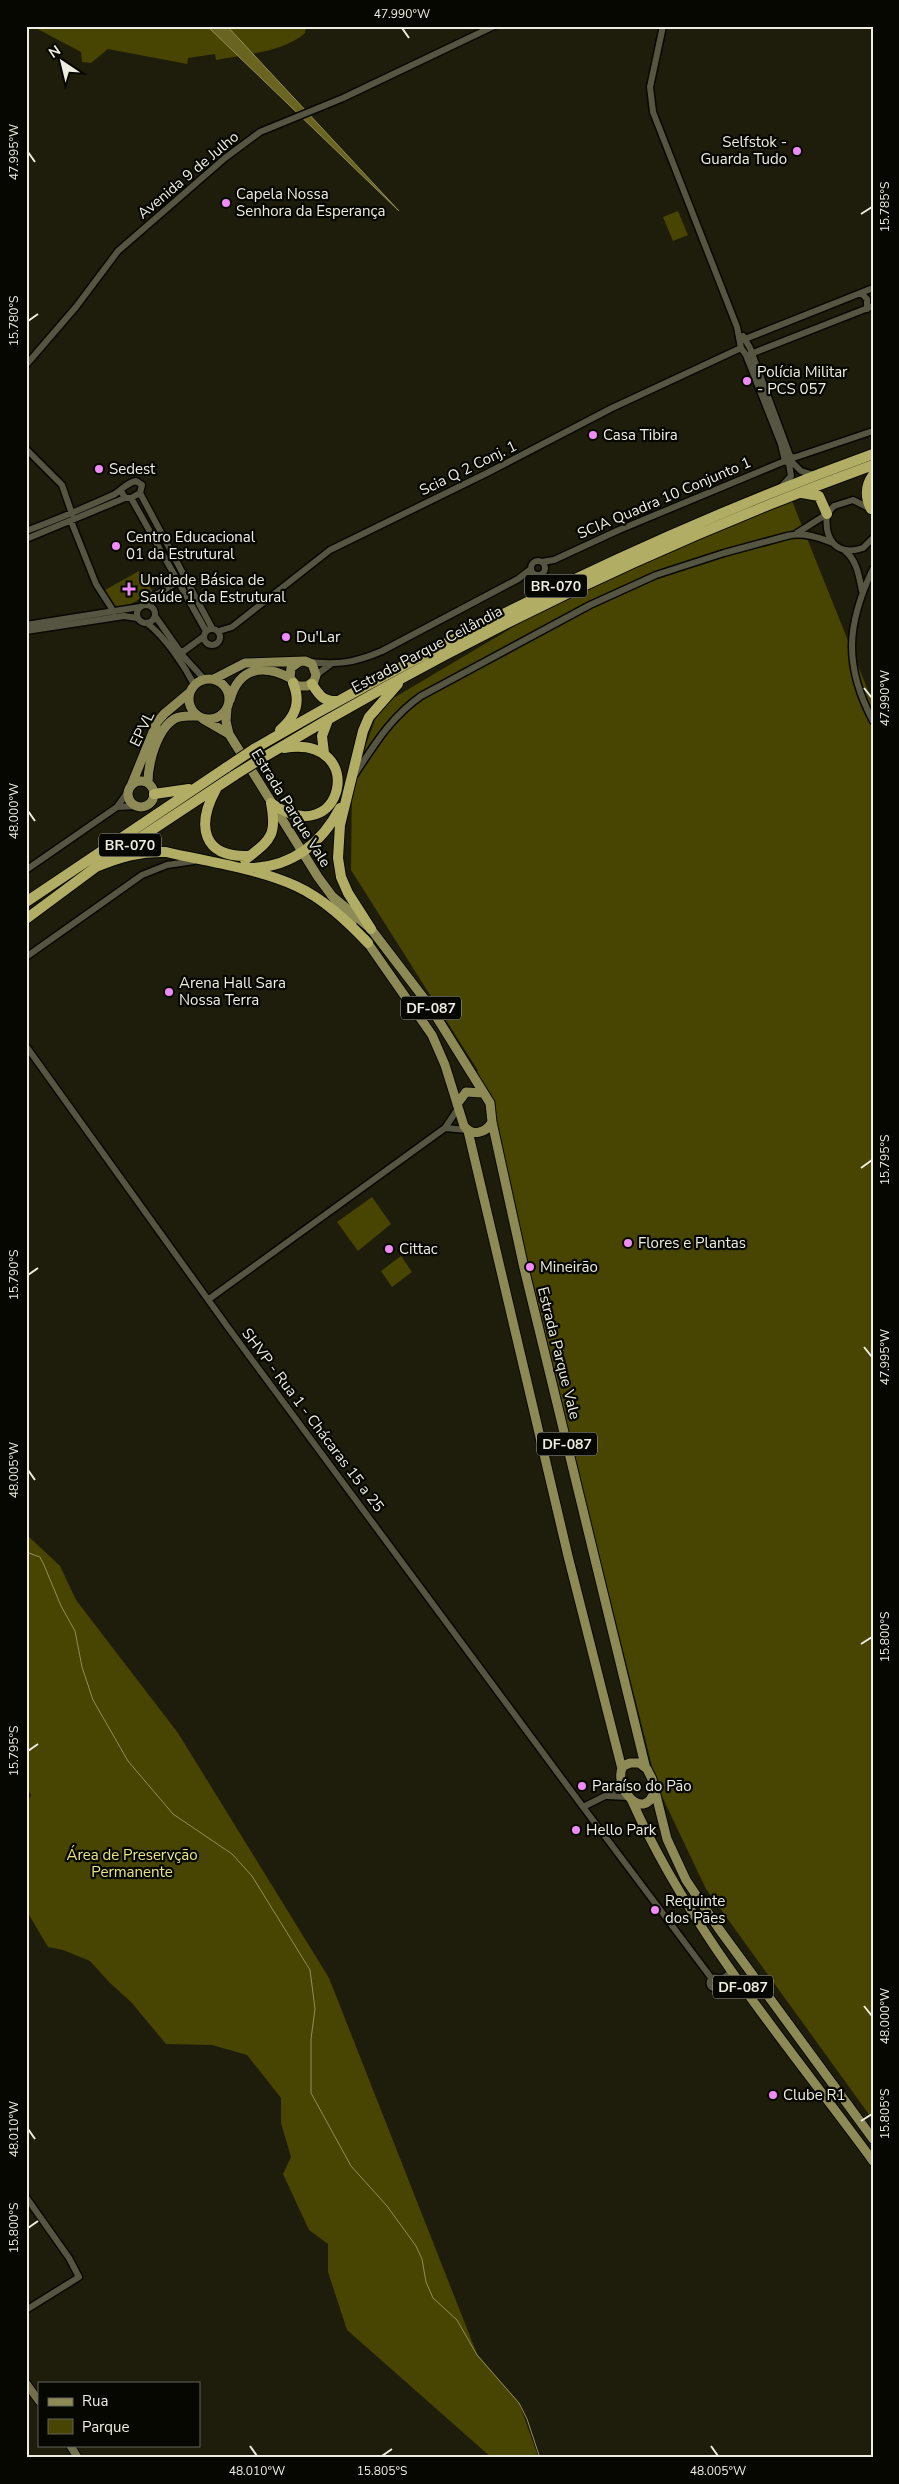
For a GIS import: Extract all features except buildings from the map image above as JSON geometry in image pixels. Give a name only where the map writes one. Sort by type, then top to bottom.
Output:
[{"type":"highway","name":"Estrada Parque Ceilândia","points":[[26,902],[227,766],[339,700],[556,586],[683,528],[873,454]]},
{"type":"highway","name":"Estrada Parque Ceilândia","points":[[26,919],[96,867],[217,786],[275,750],[409,674],[551,600],[690,537],[799,492],[873,465]]},
{"type":"highway","points":[[872,511],[866,493],[868,482],[873,475]]},
{"type":"highway","points":[[799,492],[819,496],[828,514]]},
{"type":"highway","points":[[371,929],[348,893],[341,877],[338,858],[340,825],[363,731],[369,717],[409,674]]},
{"type":"highway","points":[[314,679],[321,697],[328,701],[339,700]]},
{"type":"highway","points":[[268,741],[294,715],[297,696],[292,680]]},
{"type":"highway","points":[[271,804],[284,812],[302,817],[321,812],[327,808],[336,794],[339,780],[334,766],[324,753],[322,736],[328,720]]},
{"type":"highway","points":[[275,750],[302,746],[324,753]]},
{"type":"highway","points":[[235,868],[273,865],[303,853],[315,843],[334,820],[352,780]]},
{"type":"highway","points":[[217,786],[205,811],[205,828],[209,841],[219,852],[228,855],[250,856]]},
{"type":"highway","points":[[154,794],[195,788]]},
{"type":"highway","points":[[235,868],[265,845],[273,829],[271,804]]},
{"type":"highway","points":[[96,867],[124,856],[149,851],[166,852],[280,880],[303,890],[327,905],[368,943]]},
{"type":"highway","points":[[26,898],[45,888]]},
{"type":"main road","points":[[199,718],[219,717],[229,704],[239,680],[252,671],[278,672],[302,687],[314,679],[312,664],[302,661],[245,663],[210,679],[192,690],[187,703],[199,718],[229,734]]},
{"type":"main road","points":[[292,680],[292,668],[302,661]]},
{"type":"main road","points":[[210,679],[226,687],[229,704]]},
{"type":"main road","name":"EPVL","points":[[130,788],[157,722],[192,690]]},
{"type":"main road","name":"Estrada Parque Vale","points":[[229,704],[226,721],[229,734],[303,853],[432,1035],[445,1065],[457,1107]]},
{"type":"main road","name":"EPVL","points":[[148,783],[152,758],[164,728],[182,716],[199,718]]},
{"type":"main road","points":[[140,781],[148,783],[152,787],[154,794],[149,804],[137,806],[131,801],[130,788],[140,781]]},
{"type":"main road","name":"Estrada Parque Vale","points":[[332,896],[371,929],[429,1006],[482,1093]]},
{"type":"main road","points":[[457,1107],[466,1092],[482,1093]]},
{"type":"main road","name":"DF-087","points":[[482,1093],[490,1104],[492,1122]]},
{"type":"main road","name":"DF-087","points":[[457,1107],[467,1130],[571,1566],[622,1770],[622,1781],[658,1859],[689,1910],[732,1972],[873,2161]]},
{"type":"main road","points":[[467,1130],[475,1133],[483,1132],[492,1122]]},
{"type":"main road","name":"Estrada Parque Vale","points":[[492,1122],[526,1277],[644,1765]]},
{"type":"main road","points":[[622,1770],[630,1763],[644,1765]]},
{"type":"main road","name":"DF-087","points":[[644,1765],[652,1779],[667,1839],[686,1880],[719,1929],[873,2139]]},
{"type":"main road","points":[[630,1799],[638,1804],[647,1802],[654,1792]]},
{"type":"main road","points":[[850,2130],[852,2124],[860,2122]]},
{"type":"main road","points":[[26,2383],[38,2400]]},
{"type":"main road","points":[[71,2446],[78,2458]]},
{"type":"street","name":"Avenida 9 de Julho","points":[[26,365],[76,307],[118,252],[239,147],[260,132],[343,98],[494,26]]},
{"type":"street","points":[[663,26],[650,87],[653,112],[789,459],[791,476],[778,490]]},
{"type":"street","name":"Scia Q 2 Conj. 1","points":[[207,634],[209,645],[216,644],[220,640],[219,632],[232,628],[330,550],[487,473],[742,343],[873,288]]},
{"type":"street","points":[[749,354],[870,308],[867,298],[861,293]]},
{"type":"street","name":"SCIA Quadra 10 Conjunto 1","points":[[542,562],[554,560],[619,530],[789,459],[873,431]]},
{"type":"street","points":[[26,449],[62,484],[96,584],[114,612]]},
{"type":"street","points":[[789,459],[801,472],[814,476]]},
{"type":"street","points":[[26,539],[72,517],[121,491],[129,483],[136,481],[142,485],[140,493],[207,634]]},
{"type":"street","points":[[121,491],[128,498],[207,634]]},
{"type":"street","points":[[26,531],[140,493]]},
{"type":"street","points":[[352,780],[392,721],[421,696],[590,605],[656,575],[724,553],[797,533],[828,514],[834,506],[847,500],[859,501],[872,511]]},
{"type":"street","points":[[828,514],[827,532],[832,543]]},
{"type":"street","points":[[797,533],[816,536],[832,543],[849,554],[858,571],[862,591]]},
{"type":"street","points":[[844,550],[863,548],[873,538]]},
{"type":"street","name":"SCIA Quadra 10 Conjunto 1","points":[[546,568],[554,560]]},
{"type":"street","points":[[302,661],[331,664],[349,663],[382,651],[518,578],[531,569],[535,562],[542,562],[546,568],[541,575],[518,578]]},
{"type":"street","points":[[531,569],[536,575]]},
{"type":"street","points":[[873,569],[862,591],[852,630],[852,652],[857,688],[873,721]]},
{"type":"street","points":[[137,618],[142,606],[150,598],[178,582]]},
{"type":"street","points":[[26,625],[142,606],[153,608],[155,616],[184,657],[210,679]]},
{"type":"street","points":[[26,631],[124,616],[137,618],[140,622],[147,624],[160,637],[189,674],[192,690]]},
{"type":"street","points":[[147,624],[155,616]]},
{"type":"street","points":[[180,651],[184,651],[207,634],[219,632]]},
{"type":"street","points":[[184,657],[185,653],[207,634]]},
{"type":"street","points":[[314,679],[331,664]]},
{"type":"street","name":"EPVL","points":[[26,870],[117,807],[130,788]]},
{"type":"street","points":[[117,807],[137,806]]},
{"type":"street","points":[[26,957],[142,875],[178,862],[207,861]]},
{"type":"street","name":"SHVP - Rua 1 - Chácaras 15 a 25","points":[[26,1046],[209,1299],[712,1979],[720,1980],[732,1972]]},
{"type":"street","points":[[209,1299],[446,1128],[457,1107]]},
{"type":"street","points":[[446,1128],[467,1130]]},
{"type":"street","points":[[583,1807],[617,1789],[622,1781]]},
{"type":"street","points":[[606,1796],[630,1799]]},
{"type":"street","points":[[26,2197],[69,2258],[79,2277],[26,2310]]},
{"type":"green space","points":[[32,26],[306,26],[305,33],[296,40],[274,49],[216,60],[215,54],[188,58],[187,64],[108,49],[91,63],[82,62],[81,52]]},
{"type":"green space","points":[[678,211],[688,235],[673,241],[663,217]]},
{"type":"green space","points":[[788,491],[873,703],[873,2120],[706,1889],[657,1786],[477,1069],[351,870],[352,783],[380,706],[584,585]]},
{"type":"green space","name":"Unidade Básica de Saúde 1 da Estrutural","points":[[139,571],[153,592],[127,606],[114,607],[105,590]]},
{"type":"green space","points":[[372,1197],[391,1224],[358,1251],[337,1222]]},
{"type":"green space","points":[[401,1256],[412,1272],[392,1287],[381,1271]]},
{"type":"green space","name":"Área de Preservção Permanente","points":[[26,1534],[60,1566],[76,1600],[178,1733],[329,1978],[477,2354],[519,2403],[538,2456],[541,2458],[492,2458],[347,2330],[328,2272],[328,2244],[309,2230],[283,2174],[291,2157],[281,2123],[281,2098],[247,2055],[212,2045],[166,2044],[131,2002],[90,1961],[63,1950],[48,1947],[26,1910],[26,1806],[31,1795],[26,1787]]},
{"type":"shaded area","points":[[207,26],[227,26],[399,211]]},
{"type":"waterway","points":[[26,1552],[40,1557],[44,1565],[61,1606],[75,1631],[82,1667],[93,1700],[128,1761],[173,1814],[232,1854],[252,1876],[310,1970],[315,2009],[311,2039],[311,2093],[351,2166],[387,2206],[416,2246],[422,2259],[426,2282],[433,2298],[457,2320],[477,2355],[519,2403],[527,2419],[540,2458]]},
{"type":"place","name":"Selfstok - Guarda Tudo","points":[[797,151]]},
{"type":"place","name":"Capela Nossa Senhora da Esperança","points":[[226,203]]},
{"type":"place","name":"Polícia Militar - PCS 057","points":[[747,381]]},
{"type":"place","name":"Casa Tibira","points":[[593,435]]},
{"type":"place","name":"Sedest","points":[[99,469]]},
{"type":"place","name":"Centro Educacional 01 da Estrutural","points":[[116,546]]},
{"type":"place","name":"Unidade Básica de Saúde 1 da Estrutural","points":[[129,589]]},
{"type":"place","name":"Du'Lar","points":[[286,637]]},
{"type":"place","name":"Arena Hall Sara Nossa Terra","points":[[169,992]]},
{"type":"place","name":"Flores e Plantas","points":[[628,1243]]},
{"type":"place","name":"Cittac","points":[[389,1249]]},
{"type":"place","name":"Mineirão","points":[[530,1267]]},
{"type":"place","name":"Paraíso do Pão","points":[[582,1786]]},
{"type":"place","name":"Hello Park","points":[[576,1830]]},
{"type":"place","name":"Requinte dos Pães","points":[[655,1910]]},
{"type":"place","name":"Clube R1","points":[[773,2095]]}]
